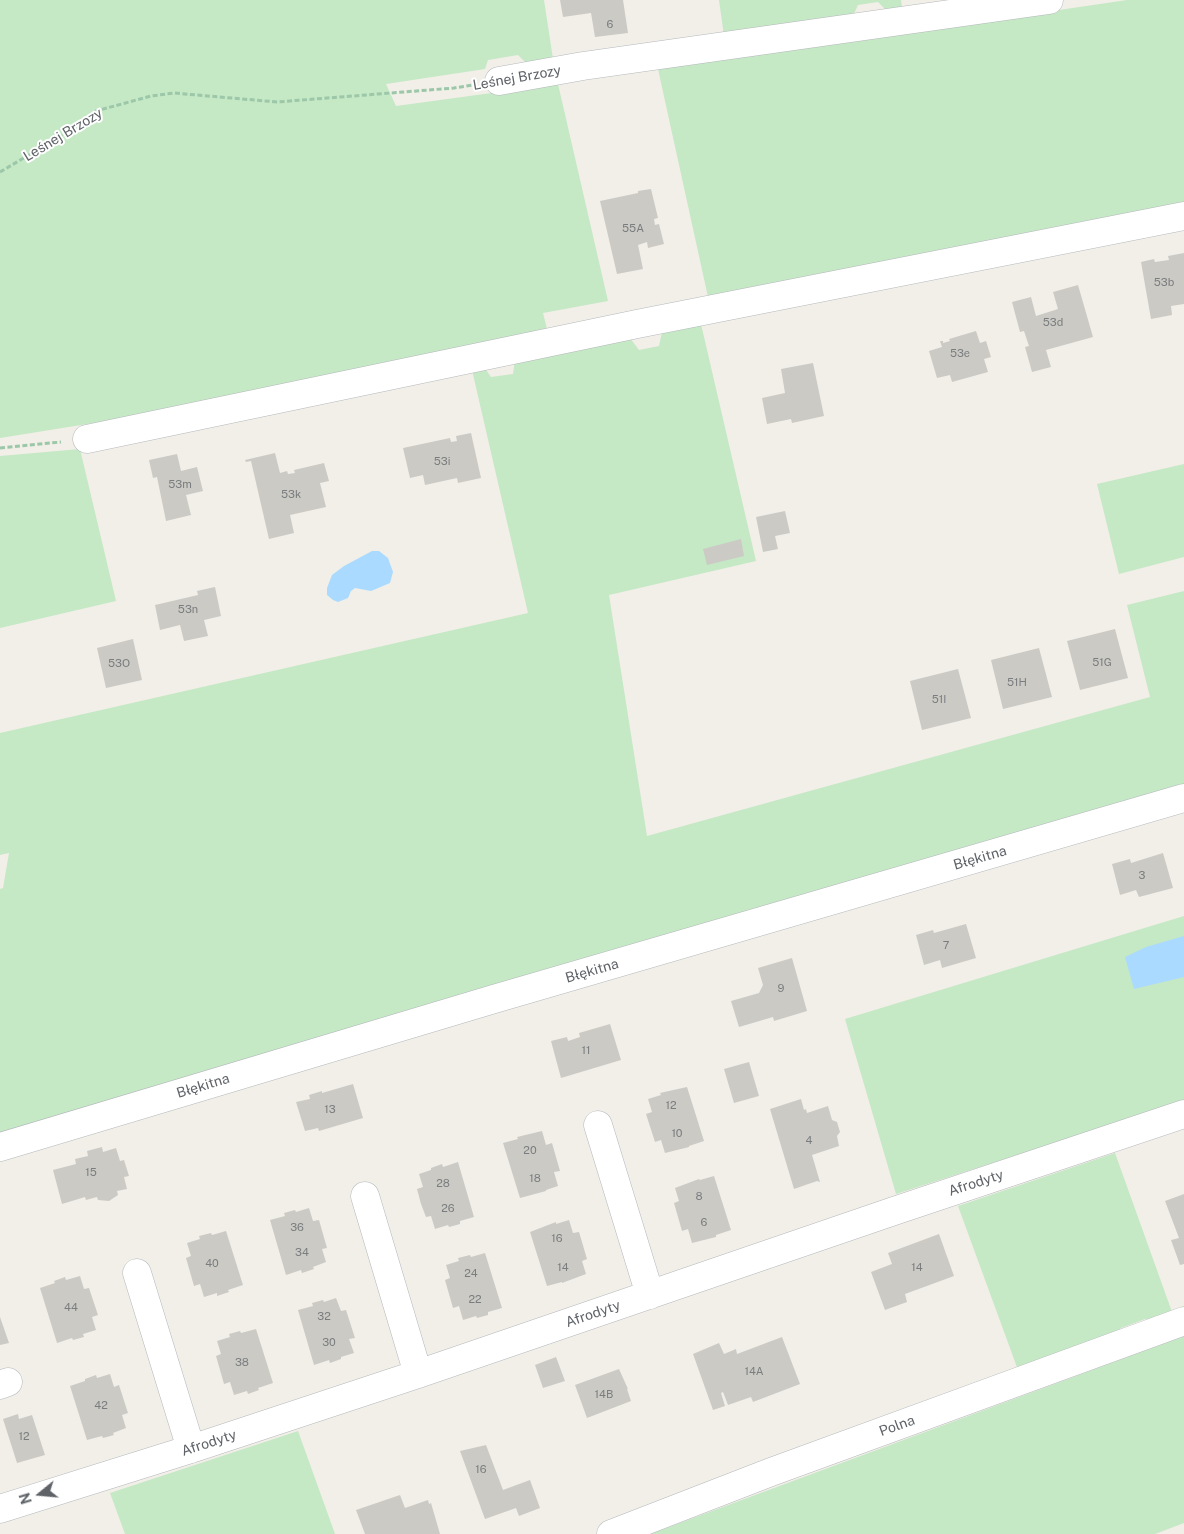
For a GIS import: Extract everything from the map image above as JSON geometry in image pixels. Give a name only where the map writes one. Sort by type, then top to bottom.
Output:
[{"type":"street","name":"Leśnej Brzozy","points":[[499,81],[583,66],[1049,0]]},
{"type":"street","points":[[87,439],[637,324],[1184,216]]},
{"type":"street","name":"Błękitna","points":[[0,1147],[477,1004],[1184,798]]},
{"type":"street","name":"Afrodyty","points":[[0,1509],[191,1449],[418,1374],[1184,1114]]},
{"type":"street","points":[[598,1125],[650,1295]]},
{"type":"street","points":[[365,1196],[418,1374]]},
{"type":"street","points":[[137,1273],[191,1449]]},
{"type":"street","name":"Polna","points":[[611,1534],[772,1472],[1184,1321]]},
{"type":"path","name":"Leśnej Brzozy","points":[[0,172],[56,139],[96,111],[151,96],[174,93],[277,102],[454,88],[499,81]]},
{"type":"path","points":[[0,448],[87,439]]},
{"type":"green space","points":[[0,0],[544,0],[553,59],[526,63],[518,55],[488,60],[485,69],[386,84],[396,106],[558,84],[608,301],[543,313],[549,337],[218,403],[0,438]]},
{"type":"green space","points":[[719,0],[901,0],[902,8],[887,11],[878,2],[858,5],[853,16],[724,36]]},
{"type":"green space","points":[[1127,0],[1184,0],[1184,205],[708,297],[658,69]]},
{"type":"green space","points":[[701,324],[756,561],[609,595],[647,836],[1150,697],[1127,605],[1184,591],[1184,788],[0,1135],[0,889],[3,888],[9,853],[0,855],[0,733],[528,613],[472,370],[484,367],[491,377],[513,374],[515,360],[630,338],[639,350],[659,346],[662,332]]},
{"type":"green space","points":[[80,449],[116,601],[0,628],[0,456]]},
{"type":"green space","points":[[1184,464],[1184,557],[1119,574],[1097,484]]},
{"type":"green space","points":[[1184,916],[1184,1101],[896,1194],[845,1019]]},
{"type":"green space","points":[[1115,1153],[1172,1312],[1152,1320],[1145,1319],[1121,1328],[1115,1334],[1018,1370],[958,1206]]},
{"type":"green space","points":[[1184,1336],[1184,1523],[1155,1534],[650,1534]]},
{"type":"green space","points":[[298,1431],[335,1534],[125,1534],[110,1493]]},
{"type":"water","points":[[372,551],[379,551],[388,558],[393,572],[390,583],[371,591],[355,588],[351,591],[348,598],[338,602],[327,595],[327,588],[332,575],[344,566]]},
{"type":"water","points":[[1184,936],[1184,977],[1134,989],[1125,957],[1146,947]]},
{"type":"building","points":[[560,0],[623,0],[628,33],[595,37],[591,13],[563,17]]},
{"type":"building","points":[[651,189],[658,218],[654,219],[655,225],[659,224],[664,244],[648,248],[647,242],[638,245],[643,269],[617,274],[600,201]]},
{"type":"building","points":[[1184,253],[1184,304],[1171,306],[1172,315],[1151,319],[1141,262],[1154,259],[1155,262],[1169,260],[1168,256]]},
{"type":"building","points":[[1078,285],[1093,337],[1046,350],[1051,367],[1032,372],[1025,347],[1029,346],[1024,331],[1020,332],[1012,302],[1031,297],[1036,316],[1058,309],[1053,292]]},
{"type":"building","points":[[976,331],[980,343],[986,341],[991,357],[984,359],[988,372],[952,382],[950,375],[937,378],[929,351],[942,347],[940,341],[943,341],[943,343],[950,341],[949,339]]},
{"type":"building","points":[[813,363],[824,416],[792,423],[791,419],[767,424],[762,398],[785,393],[781,369]]},
{"type":"building","points":[[471,433],[481,478],[458,483],[457,478],[425,485],[423,475],[410,478],[403,448],[450,438],[451,442],[457,441],[456,436]]},
{"type":"building","points":[[275,453],[280,473],[287,471],[288,474],[295,473],[294,470],[324,463],[329,481],[320,483],[326,507],[290,515],[294,533],[269,539],[251,461],[246,462],[245,460]]},
{"type":"building","points":[[177,454],[181,471],[197,467],[203,491],[186,495],[191,515],[166,521],[157,477],[153,478],[149,460]]},
{"type":"building","points":[[785,511],[790,533],[775,536],[778,549],[763,552],[756,517]]},
{"type":"building","points":[[741,539],[744,556],[707,565],[703,549]]},
{"type":"building","points":[[215,587],[221,616],[204,620],[208,636],[184,641],[180,625],[160,630],[155,605],[198,595],[197,591]]},
{"type":"building","points":[[1115,629],[1128,678],[1080,690],[1067,641]]},
{"type":"building","points":[[133,639],[142,680],[106,688],[97,648]]},
{"type":"building","points":[[1039,648],[1052,697],[1003,709],[991,660]]},
{"type":"building","points":[[958,669],[971,718],[922,730],[910,681]]},
{"type":"building","points":[[1163,853],[1173,888],[1139,897],[1136,890],[1120,895],[1112,864],[1130,859],[1131,863]]},
{"type":"building","points":[[966,924],[976,958],[942,968],[940,960],[924,965],[916,935],[933,930],[934,933]]},
{"type":"building","points":[[792,958],[807,1011],[774,1021],[773,1017],[739,1027],[731,1001],[759,993],[763,985],[758,968]]},
{"type":"building","points":[[610,1024],[621,1060],[561,1078],[551,1041],[567,1037],[568,1041],[580,1037],[579,1033]]},
{"type":"building","points":[[749,1062],[759,1096],[734,1103],[724,1069]]},
{"type":"building","points":[[353,1084],[363,1118],[319,1131],[318,1128],[305,1131],[296,1102],[310,1099],[309,1095]]},
{"type":"building","points":[[687,1087],[704,1141],[665,1153],[661,1140],[655,1142],[646,1114],[652,1112],[648,1099],[661,1095],[660,1093]]},
{"type":"building","points":[[801,1099],[804,1110],[806,1109],[807,1113],[828,1106],[832,1120],[837,1122],[840,1132],[837,1136],[839,1146],[812,1155],[820,1182],[817,1181],[794,1189],[770,1109]]},
{"type":"building","points":[[542,1131],[546,1145],[552,1143],[560,1171],[554,1172],[558,1186],[520,1198],[503,1143],[518,1139],[517,1137]]},
{"type":"building","points":[[102,1147],[103,1152],[116,1148],[120,1161],[124,1160],[129,1176],[124,1177],[127,1189],[117,1191],[118,1195],[109,1201],[98,1200],[97,1197],[86,1200],[85,1197],[62,1204],[53,1170],[76,1164],[75,1159],[88,1156],[87,1151]]},
{"type":"building","points":[[458,1162],[474,1217],[460,1221],[460,1224],[435,1229],[431,1216],[426,1217],[421,1204],[417,1189],[423,1187],[419,1174],[442,1164],[443,1167]]},
{"type":"building","points":[[714,1176],[731,1230],[716,1235],[716,1237],[692,1243],[688,1229],[682,1231],[674,1203],[679,1201],[675,1188],[699,1179]]},
{"type":"building","points":[[1184,1194],[1184,1264],[1180,1265],[1171,1240],[1179,1238],[1165,1201]]},
{"type":"building","points":[[309,1208],[313,1221],[319,1220],[327,1248],[322,1249],[326,1262],[302,1273],[301,1270],[286,1275],[270,1220],[285,1216],[284,1213]]},
{"type":"building","points":[[569,1220],[573,1233],[579,1232],[587,1259],[582,1261],[586,1274],[562,1283],[547,1286],[530,1232],[556,1222],[556,1224]]},
{"type":"building","points":[[226,1231],[243,1285],[217,1296],[217,1293],[204,1297],[200,1284],[194,1286],[186,1258],[191,1256],[187,1243],[200,1239],[199,1236]]},
{"type":"building","points":[[939,1234],[954,1276],[905,1294],[907,1302],[885,1310],[871,1272],[892,1264],[888,1253]]},
{"type":"building","points":[[485,1253],[502,1308],[488,1312],[488,1315],[463,1320],[459,1306],[453,1308],[445,1280],[450,1278],[446,1265],[459,1261],[458,1258]]},
{"type":"building","points":[[80,1276],[84,1289],[89,1288],[98,1315],[92,1317],[96,1330],[83,1334],[84,1337],[73,1340],[72,1338],[57,1343],[40,1288],[65,1277],[66,1280]]},
{"type":"building","points":[[336,1298],[341,1311],[346,1310],[355,1338],[349,1339],[354,1353],[330,1363],[329,1360],[314,1365],[298,1310],[313,1306],[312,1303]]},
{"type":"building","points":[[0,1317],[9,1343],[0,1345]]},
{"type":"building","points":[[256,1329],[273,1383],[248,1394],[247,1391],[234,1395],[230,1382],[224,1384],[216,1356],[221,1354],[217,1341],[230,1337],[229,1334]]},
{"type":"building","points":[[782,1337],[800,1384],[753,1402],[751,1397],[728,1405],[723,1392],[721,1393],[725,1406],[713,1410],[693,1354],[719,1343],[724,1354],[736,1349],[737,1354]]},
{"type":"building","points":[[556,1357],[565,1381],[543,1388],[535,1365]]},
{"type":"building","points":[[619,1369],[631,1401],[587,1418],[575,1385]]},
{"type":"building","points":[[110,1374],[114,1387],[119,1385],[128,1413],[122,1415],[126,1428],[113,1433],[114,1435],[87,1440],[70,1386],[96,1375],[97,1378]]},
{"type":"building","points":[[18,1414],[19,1419],[32,1415],[45,1455],[17,1463],[3,1419]]},
{"type":"building","points":[[486,1445],[503,1490],[530,1480],[540,1508],[519,1516],[516,1508],[485,1519],[460,1451]]},
{"type":"building","points":[[400,1495],[405,1508],[428,1500],[429,1504],[431,1503],[440,1534],[365,1534],[356,1510]]}]
